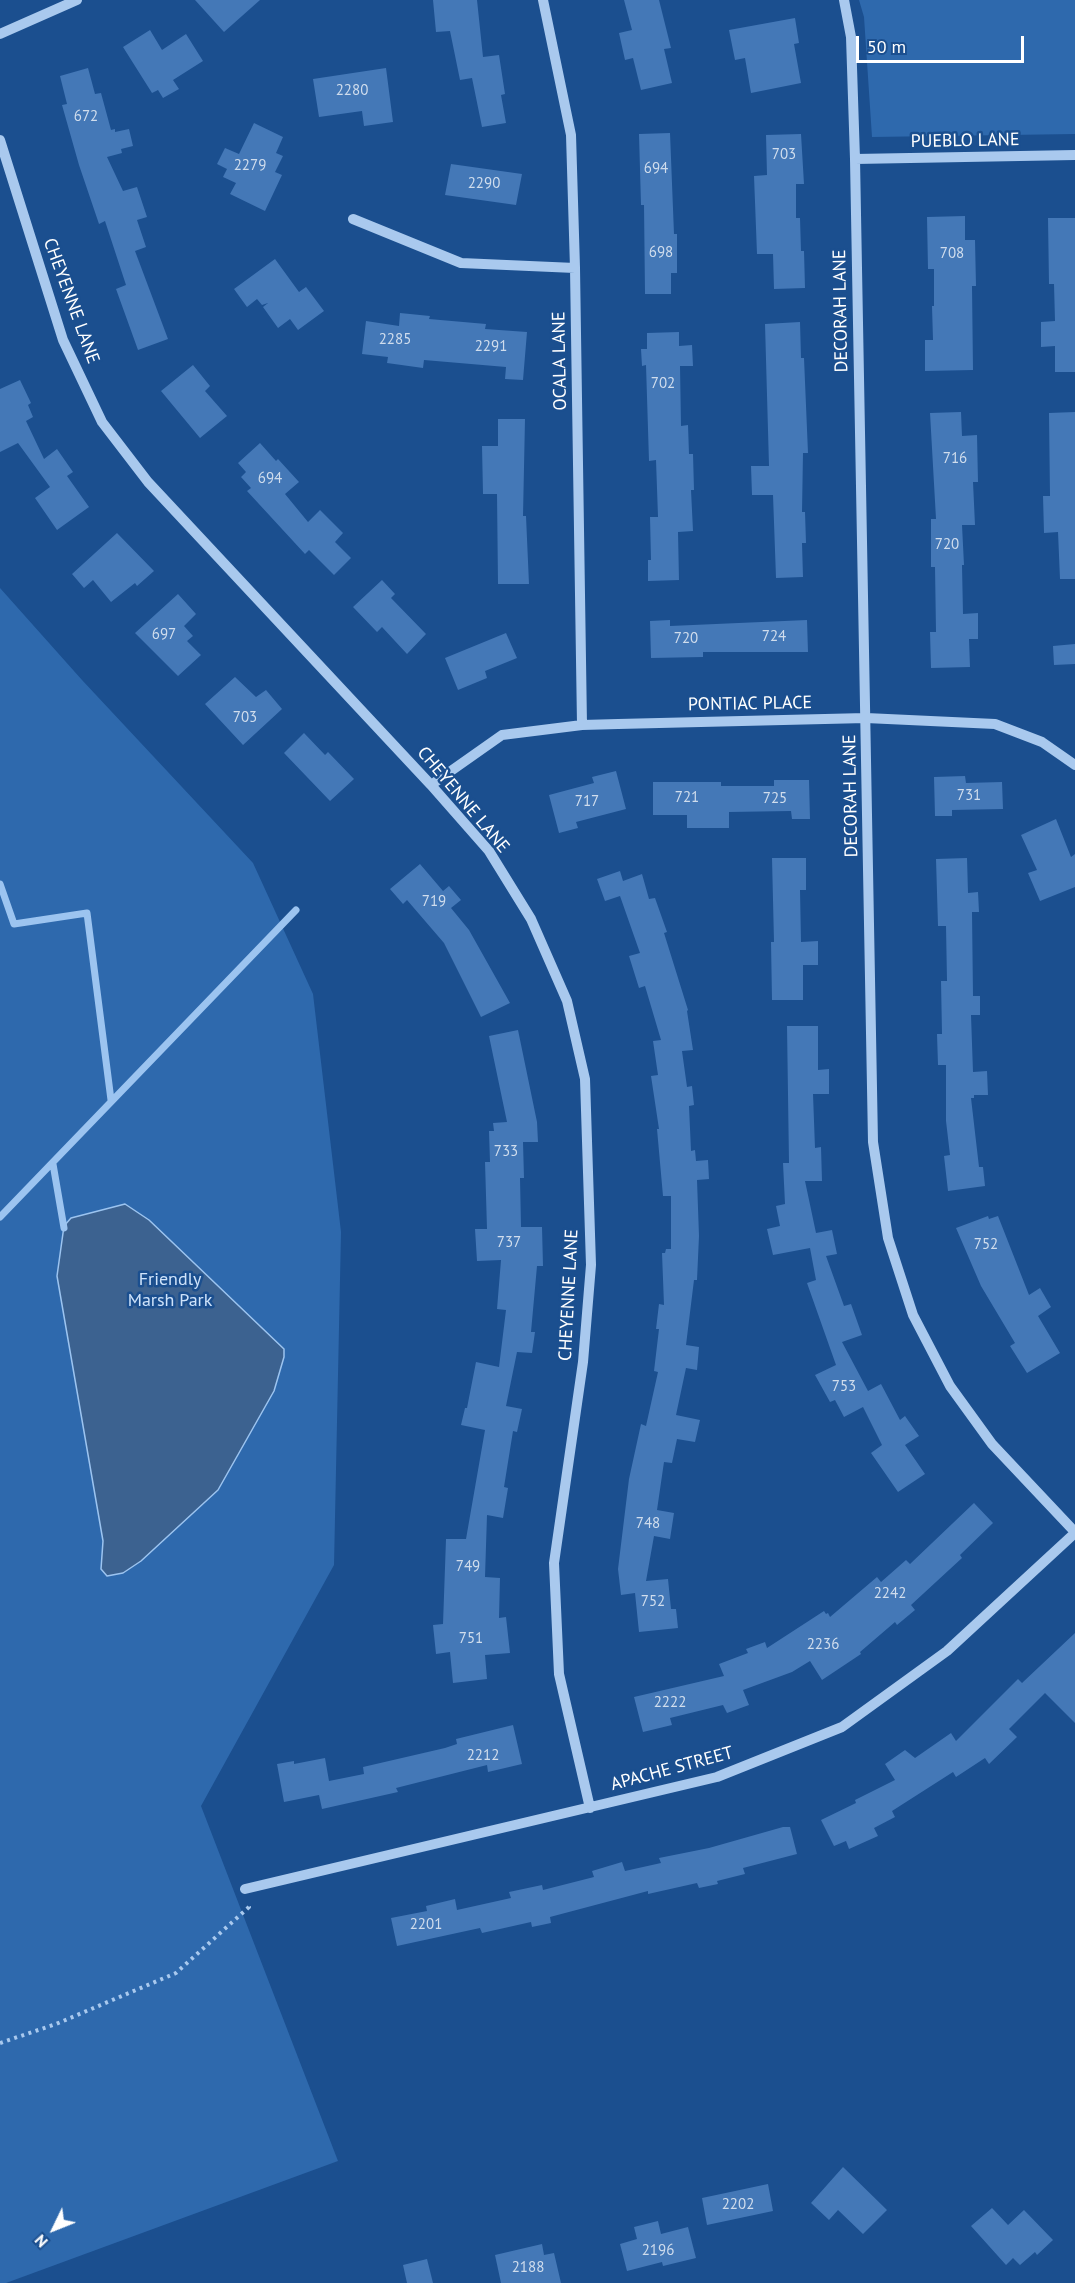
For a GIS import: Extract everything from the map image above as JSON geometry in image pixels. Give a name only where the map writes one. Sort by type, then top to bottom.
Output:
[{"type":"street","points":[[0,34],[77,0]]},
{"type":"street","name":"OCALA LANE","points":[[543,0],[571,135],[582,725]]},
{"type":"street","name":"DECORAH LANE","points":[[844,0],[851,37],[855,159],[873,1142],[888,1238],[913,1315],[950,1386],[992,1443],[1075,1533]]},
{"type":"street","name":"CHEYENNE LANE","points":[[0,140],[63,340],[102,422],[148,482],[431,785],[489,851],[531,919],[567,1001],[585,1079],[591,1265],[583,1362],[554,1563],[559,1674],[590,1808]]},
{"type":"street","name":"PUEBLO LANE","points":[[855,159],[1075,156]]},
{"type":"street","points":[[353,219],[461,263],[575,268]]},
{"type":"street","name":"PONTIAC PLACE","points":[[431,785],[502,735],[582,725],[866,718],[995,724],[1042,742],[1075,765]]},
{"type":"street","name":"APACHE STREET","points":[[245,1888],[717,1777],[842,1727],[947,1651],[1075,1533]]},
{"type":"path","points":[[0,2043],[56,2024],[176,1973],[249,1907],[245,1888]]},
{"type":"green space","points":[[859,0],[1075,0],[1075,134],[872,137],[864,17]]},
{"type":"green space","name":"Friendly Marsh Park","points":[[0,588],[82,680],[253,863],[313,994],[341,1232],[334,1565],[201,1806],[338,2161],[6,2283],[0,2283]]},
{"type":"shaded area","points":[[125,1204],[149,1220],[284,1349],[284,1357],[274,1391],[218,1490],[141,1561],[123,1573],[107,1576],[101,1569],[103,1541],[57,1276],[64,1226],[71,1218]]},
{"type":"building","points":[[195,0],[260,0],[224,32]]},
{"type":"building","points":[[433,0],[477,0],[483,57],[499,55],[505,94],[501,95],[506,123],[482,127],[472,78],[460,80],[450,31],[436,32]]},
{"type":"building","points":[[624,0],[659,0],[671,48],[664,49],[672,83],[641,90],[633,58],[625,60],[619,33],[632,30]]},
{"type":"building","points":[[795,18],[799,43],[794,44],[801,83],[751,93],[745,58],[735,60],[729,30]]},
{"type":"building","points":[[150,30],[162,50],[186,34],[203,61],[173,80],[179,89],[163,98],[158,90],[152,93],[123,47]]},
{"type":"building","points":[[88,68],[95,94],[101,93],[111,130],[115,129],[115,132],[129,129],[133,146],[121,149],[122,153],[107,157],[123,191],[137,187],[147,217],[137,220],[146,247],[135,251],[168,339],[138,350],[116,289],[126,285],[105,221],[99,224],[62,105],[67,104],[60,76]]},
{"type":"building","points":[[386,68],[393,122],[364,126],[362,111],[319,117],[313,79]]},
{"type":"building","points":[[254,123],[283,137],[276,153],[283,156],[275,172],[282,175],[265,211],[230,194],[236,183],[223,177],[227,169],[217,164],[225,148],[239,154]]},
{"type":"building","points":[[670,133],[674,234],[677,234],[677,273],[671,273],[671,294],[645,294],[644,205],[641,205],[639,134]]},
{"type":"building","points":[[801,134],[804,184],[796,184],[796,218],[800,218],[805,288],[774,289],[773,254],[757,254],[754,176],[767,175],[766,135]]},
{"type":"building","points":[[451,164],[522,174],[516,205],[445,195]]},
{"type":"building","points":[[965,216],[965,240],[975,240],[976,286],[972,286],[973,370],[925,371],[925,340],[933,340],[932,306],[934,306],[934,269],[928,269],[927,217]]},
{"type":"building","points":[[1048,218],[1075,218],[1075,372],[1055,372],[1055,346],[1041,347],[1041,322],[1055,321],[1054,284],[1049,284]]},
{"type":"building","points":[[275,259],[299,292],[306,287],[324,311],[298,330],[290,319],[278,328],[263,307],[268,303],[262,305],[257,299],[247,307],[234,289]]},
{"type":"building","points":[[400,313],[430,316],[429,319],[486,324],[485,329],[527,332],[523,380],[505,379],[506,367],[424,360],[423,368],[387,363],[388,357],[362,354],[366,321],[399,326]]},
{"type":"building","points":[[800,322],[808,453],[803,453],[802,512],[805,512],[806,543],[802,543],[803,577],[776,578],[773,495],[752,495],[751,466],[769,466],[765,324]]},
{"type":"building","points":[[679,332],[679,346],[692,345],[693,366],[680,366],[681,426],[688,425],[689,454],[693,454],[694,490],[691,490],[693,531],[678,532],[679,580],[648,581],[648,560],[651,560],[650,517],[658,517],[656,460],[649,461],[646,365],[642,366],[641,349],[647,349],[647,333]]},
{"type":"building","points":[[193,365],[210,386],[205,391],[227,416],[200,438],[161,391]]},
{"type":"building","points":[[20,380],[31,403],[28,405],[33,417],[26,421],[44,459],[57,449],[73,472],[67,476],[89,507],[57,530],[35,498],[50,487],[18,443],[0,452],[0,389]]},
{"type":"building","points":[[961,412],[962,436],[977,435],[978,482],[973,482],[975,525],[962,525],[964,565],[962,565],[963,614],[978,613],[978,639],[969,639],[970,667],[931,668],[930,632],[936,632],[935,567],[931,567],[931,519],[936,519],[930,413]]},
{"type":"building","points":[[1075,412],[1075,579],[1060,579],[1058,532],[1044,533],[1043,496],[1050,496],[1049,413]]},
{"type":"building","points":[[498,419],[525,419],[523,516],[526,516],[529,584],[498,584],[497,494],[483,494],[482,446],[498,446]]},
{"type":"building","points":[[260,443],[299,482],[285,494],[308,522],[320,510],[343,533],[335,542],[351,558],[334,575],[309,550],[305,554],[247,491],[251,488],[241,477],[246,472],[238,463]]},
{"type":"building","points":[[117,533],[154,571],[137,586],[135,583],[111,602],[93,580],[84,588],[72,574]]},
{"type":"building","points":[[382,580],[395,594],[391,598],[426,634],[407,654],[382,627],[377,632],[353,607]]},
{"type":"building","points":[[178,594],[196,614],[184,626],[193,636],[187,641],[201,655],[178,676],[135,633]]},
{"type":"building","points":[[670,620],[670,626],[807,620],[808,652],[703,652],[703,657],[651,658],[650,621]]},
{"type":"building","points":[[506,633],[517,658],[485,671],[487,678],[458,690],[445,658]]},
{"type":"building","points":[[1075,644],[1075,664],[1054,665],[1053,646]]},
{"type":"building","points":[[235,677],[256,697],[266,690],[282,709],[243,745],[205,704]]},
{"type":"building","points":[[304,733],[325,755],[328,752],[354,779],[330,801],[284,753]]},
{"type":"building","points":[[616,771],[626,809],[576,822],[578,828],[559,833],[549,795],[594,783],[592,777]]},
{"type":"building","points":[[965,776],[966,783],[1002,782],[1003,809],[952,810],[952,816],[935,816],[934,777]]},
{"type":"building","points":[[774,780],[809,780],[810,819],[792,819],[791,811],[729,812],[729,828],[687,828],[687,815],[653,815],[653,782],[721,782],[721,786],[774,786]]},
{"type":"building","points":[[1056,819],[1071,857],[1075,854],[1075,887],[1040,901],[1028,873],[1037,870],[1021,835]]},
{"type":"building","points":[[772,858],[806,858],[806,890],[800,890],[801,942],[818,941],[818,965],[803,965],[803,1000],[772,1000],[771,942],[774,942]]},
{"type":"building","points":[[967,858],[968,893],[978,892],[979,912],[972,912],[973,996],[980,996],[980,1015],[971,1015],[973,1072],[987,1071],[988,1095],[974,1095],[974,1098],[971,1098],[979,1167],[983,1167],[985,1186],[948,1191],[944,1156],[950,1155],[946,1121],[946,1065],[938,1065],[937,1034],[942,1034],[941,981],[947,981],[946,926],[938,926],[936,859]]},
{"type":"building","points":[[420,864],[443,891],[449,886],[461,900],[451,908],[469,930],[510,1003],[481,1017],[444,943],[407,900],[403,904],[390,889]]},
{"type":"building","points":[[620,871],[623,881],[642,874],[649,899],[655,898],[667,932],[664,933],[688,1010],[693,1050],[682,1051],[687,1087],[692,1086],[694,1105],[689,1106],[691,1151],[695,1150],[696,1161],[708,1160],[709,1179],[697,1180],[699,1236],[697,1280],[694,1280],[686,1345],[699,1347],[697,1370],[686,1368],[676,1415],[700,1420],[695,1442],[677,1439],[672,1463],[664,1462],[657,1510],[674,1513],[670,1539],[654,1536],[646,1581],[668,1579],[671,1609],[676,1609],[678,1628],[639,1632],[635,1593],[621,1595],[618,1569],[629,1479],[641,1424],[646,1426],[658,1372],[654,1371],[659,1329],[656,1329],[659,1304],[664,1305],[662,1253],[665,1253],[666,1249],[671,1249],[671,1196],[663,1196],[657,1129],[659,1129],[651,1076],[658,1075],[653,1041],[661,1040],[645,986],[639,988],[629,956],[640,953],[620,896],[605,901],[597,879]]},
{"type":"building","points":[[787,1026],[818,1026],[818,1070],[829,1069],[829,1094],[813,1094],[815,1148],[821,1147],[822,1181],[805,1181],[816,1233],[832,1230],[837,1254],[826,1256],[844,1306],[851,1304],[862,1335],[842,1342],[868,1391],[881,1384],[900,1420],[905,1416],[919,1436],[905,1445],[925,1474],[898,1492],[871,1453],[882,1445],[863,1407],[844,1417],[835,1400],[830,1402],[815,1375],[836,1365],[807,1283],[816,1280],[810,1248],[773,1255],[767,1229],[780,1226],[776,1206],[785,1204],[783,1163],[789,1163]]},
{"type":"building","points":[[518,1030],[537,1122],[538,1142],[523,1142],[524,1178],[520,1178],[521,1227],[542,1227],[543,1266],[537,1266],[531,1332],[535,1332],[532,1353],[517,1352],[506,1406],[522,1409],[517,1432],[513,1431],[504,1487],[508,1488],[503,1518],[487,1515],[485,1577],[500,1578],[499,1618],[506,1617],[510,1653],[485,1655],[487,1679],[453,1683],[450,1652],[436,1654],[433,1625],[443,1624],[446,1539],[466,1539],[485,1430],[461,1425],[465,1408],[467,1408],[476,1362],[499,1367],[506,1310],[497,1309],[501,1260],[477,1261],[475,1229],[487,1229],[485,1162],[490,1162],[489,1131],[494,1131],[493,1123],[507,1122],[489,1036]]},
{"type":"building","points":[[988,1216],[989,1219],[998,1216],[1029,1295],[1040,1288],[1051,1307],[1038,1316],[1060,1353],[1027,1373],[1010,1346],[1015,1343],[981,1286],[956,1228]]},
{"type":"building","points":[[974,1503],[993,1523],[960,1555],[962,1558],[911,1605],[915,1610],[897,1625],[895,1622],[860,1652],[861,1654],[822,1680],[810,1661],[792,1672],[743,1690],[749,1705],[727,1713],[723,1705],[670,1718],[672,1725],[643,1732],[634,1697],[724,1676],[719,1664],[748,1653],[746,1649],[765,1642],[767,1648],[824,1611],[830,1617],[877,1577],[881,1582],[906,1560],[910,1564]]},
{"type":"building","points":[[1075,1633],[1075,1723],[1045,1693],[1009,1729],[1017,1737],[989,1764],[985,1758],[956,1777],[953,1772],[892,1811],[895,1817],[874,1828],[878,1836],[849,1849],[846,1841],[834,1846],[821,1820],[895,1780],[885,1764],[905,1750],[915,1758],[951,1733],[956,1741],[1018,1679],[1022,1683]]},
{"type":"building","points":[[513,1725],[522,1764],[488,1772],[487,1765],[396,1788],[398,1792],[322,1809],[319,1795],[284,1802],[277,1764],[294,1761],[294,1764],[325,1758],[329,1781],[364,1774],[363,1767],[445,1748],[457,1744],[456,1739]]},
{"type":"building","points":[[790,1827],[797,1854],[743,1868],[745,1874],[717,1881],[718,1884],[699,1888],[697,1883],[648,1894],[648,1891],[550,1917],[551,1923],[532,1927],[531,1922],[482,1933],[480,1928],[397,1946],[391,1918],[427,1911],[426,1906],[455,1899],[457,1910],[511,1898],[509,1892],[542,1885],[543,1890],[594,1877],[592,1871],[622,1862],[625,1871],[661,1863],[659,1858],[709,1848]]},
{"type":"building","points":[[843,2167],[887,2210],[863,2234],[838,2210],[829,2220],[811,2203]]},
{"type":"building","points":[[768,2184],[773,2211],[707,2225],[702,2198]]},
{"type":"building","points":[[992,2208],[1008,2225],[1024,2210],[1053,2240],[1037,2255],[1035,2252],[1020,2265],[1013,2258],[1006,2265],[971,2226]]},
{"type":"building","points":[[658,2221],[661,2234],[688,2227],[696,2258],[663,2266],[662,2262],[627,2271],[620,2244],[637,2239],[634,2227]]},
{"type":"building","points":[[542,2244],[544,2255],[554,2253],[561,2283],[501,2283],[495,2255]]},
{"type":"building","points":[[427,2259],[433,2283],[407,2283],[403,2265]]},
{"type":"waterway","points":[[0,884],[14,924],[87,913],[111,1100]]},
{"type":"waterway","points":[[0,1217],[296,910]]},
{"type":"waterway","points":[[53,1164],[64,1228]]}]
